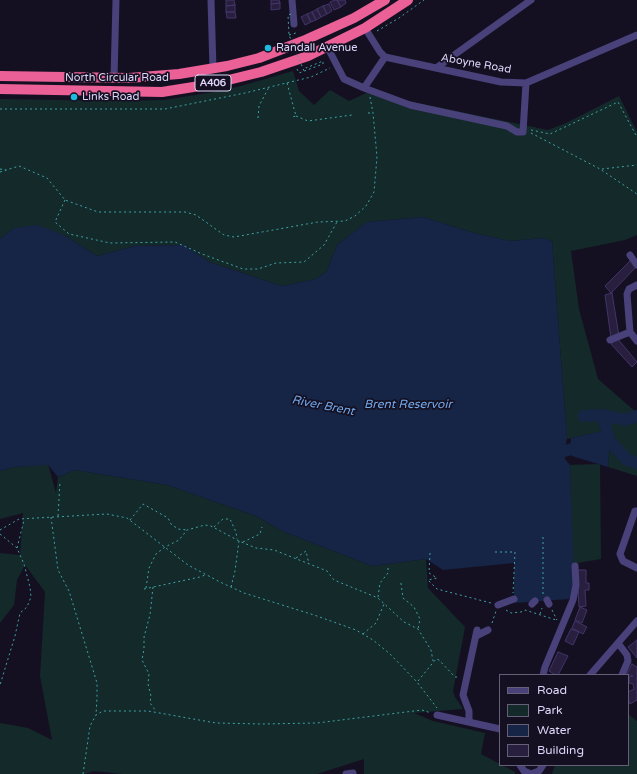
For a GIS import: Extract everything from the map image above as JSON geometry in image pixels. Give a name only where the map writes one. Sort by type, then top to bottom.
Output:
[{"type":"highway","name":"North Circular Road","points":[[0,76],[114,78],[154,77],[213,69],[259,58],[303,42],[354,18],[384,0]]},
{"type":"highway","name":"North Circular Road","points":[[0,90],[162,92],[212,84],[261,72],[308,56],[365,28],[408,0]]},
{"type":"street","points":[[114,78],[116,0]]},
{"type":"street","points":[[211,0],[213,69]]},
{"type":"street","points":[[292,0],[295,26]]},
{"type":"street","points":[[436,68],[531,0]]},
{"type":"street","points":[[364,88],[386,57],[380,52],[365,28]]},
{"type":"street","name":"Aboyne Road","points":[[386,57],[501,82],[526,83],[637,35]]},
{"type":"street","points":[[330,52],[344,79],[364,88],[410,105],[507,126],[517,132],[523,132],[526,83]]},
{"type":"street","points":[[630,255],[637,265]]},
{"type":"street","points":[[637,285],[629,289],[627,294],[630,332],[637,341]]},
{"type":"street","points":[[610,340],[630,332]]},
{"type":"street","points":[[637,511],[620,554],[623,561],[637,568]]},
{"type":"street","points":[[543,674],[573,600],[576,585],[576,566]]},
{"type":"street","points":[[498,605],[514,599]]},
{"type":"street","points":[[591,674],[637,621]]},
{"type":"street","points":[[469,722],[469,711],[462,695],[477,633],[488,630]]},
{"type":"street","points":[[618,643],[627,655],[628,661],[622,674]]},
{"type":"street","points":[[439,713],[499,729]]},
{"type":"street","points":[[521,766],[527,773],[536,774],[542,766]]},
{"type":"street","points":[[346,774],[354,773],[353,774]]},
{"type":"path","points":[[380,30],[424,0]]},
{"type":"path","points":[[291,14],[288,15],[289,35],[304,71]]},
{"type":"path","points":[[289,35],[296,33],[295,26]]},
{"type":"path","points":[[297,68],[299,73],[323,64],[323,61],[306,68],[305,66],[322,59]]},
{"type":"path","points":[[286,82],[296,116]]},
{"type":"path","points":[[258,118],[259,106],[269,87]]},
{"type":"path","points":[[0,172],[19,166],[47,178],[65,200],[98,212],[185,212],[196,215],[224,235],[234,237],[318,222],[345,221],[355,216],[366,206],[374,192],[377,157],[373,113],[369,95],[364,88]]},
{"type":"path","points":[[523,129],[550,134],[618,102],[637,137]]},
{"type":"path","points":[[368,113],[373,113]]},
{"type":"path","points":[[292,117],[296,116],[308,121],[352,115]]},
{"type":"path","points":[[523,129],[600,169],[637,194]]},
{"type":"path","points":[[600,169],[637,165]]},
{"type":"path","points":[[0,169],[6,170]]},
{"type":"path","points":[[65,200],[55,222],[69,234],[110,243],[175,242],[243,269],[258,269],[276,263],[304,262],[324,245],[337,221]]},
{"type":"path","points":[[58,517],[60,482]]},
{"type":"path","points":[[129,520],[143,504],[168,518],[171,524],[178,529],[187,530],[205,525],[213,527],[256,548],[274,550],[327,571],[334,580],[378,598],[404,622],[418,630],[432,650],[433,661]]},
{"type":"path","points":[[0,530],[18,520],[24,519],[107,514],[129,520],[188,565],[231,588],[356,630],[373,640],[390,654],[417,682],[439,713]]},
{"type":"path","points":[[52,517],[58,570],[69,591],[97,683],[98,697],[96,715],[90,726],[83,774]]},
{"type":"path","points":[[17,548],[24,519]]},
{"type":"path","points":[[213,527],[223,519],[230,519],[236,532],[237,540]]},
{"type":"path","points":[[242,542],[260,534],[262,527]]},
{"type":"path","points":[[187,530],[179,540],[165,546],[156,554],[149,568],[145,588],[200,577],[205,574]]},
{"type":"path","points":[[0,534],[17,548],[24,564],[31,597],[26,607],[20,613],[15,636],[0,684]]},
{"type":"path","points":[[540,615],[545,602],[543,536]]},
{"type":"path","points":[[231,588],[239,541]]},
{"type":"path","points":[[296,558],[306,551],[310,564]]},
{"type":"path","points":[[496,552],[515,552],[514,599]]},
{"type":"path","points":[[430,553],[429,573],[437,578],[428,580],[437,589],[498,605],[511,613],[525,610],[564,622]]},
{"type":"path","points":[[378,598],[380,584],[388,573],[388,567]]},
{"type":"path","points":[[401,583],[403,598],[414,607],[420,619],[418,630]]},
{"type":"path","points":[[153,587],[150,615],[144,637],[142,660],[149,674],[148,684],[151,696],[150,703],[157,712]]},
{"type":"path","points":[[363,634],[376,623],[384,603]]},
{"type":"path","points":[[488,630],[492,624],[498,605]]},
{"type":"path","points":[[417,682],[436,659],[439,660],[455,676],[466,678]]},
{"type":"path","points":[[96,715],[103,710],[148,711],[216,723],[262,724],[318,723],[422,710],[439,713]]},
{"type":"green space","points":[[293,71],[299,91],[314,105],[330,90],[349,101],[375,89],[408,101],[548,130],[566,123],[619,96],[637,132],[637,235],[625,240],[571,251],[579,309],[598,379],[637,413],[637,476],[608,467],[611,431],[603,431],[567,439],[552,241],[543,238],[510,241],[474,233],[423,217],[367,222],[337,245],[327,271],[316,279],[282,286],[209,262],[184,245],[135,246],[97,256],[64,235],[14,228],[0,239],[0,99],[123,101],[164,100],[241,86]]},
{"type":"green space","points":[[48,464],[56,493],[58,477],[75,470],[167,485],[256,516],[282,531],[372,566],[426,559],[428,588],[465,627],[453,691],[463,709],[414,713],[433,721],[485,733],[481,754],[499,764],[499,766],[504,766],[515,772],[515,774],[364,774],[364,759],[317,774],[122,774],[94,771],[85,774],[0,774],[0,723],[28,728],[52,740],[40,676],[45,592],[25,565],[17,580],[14,605],[0,623],[0,553],[20,555],[23,513],[0,519],[0,471],[14,467]]},
{"type":"green space","points":[[600,464],[601,559],[572,564],[570,465]]},
{"type":"green space","points":[[629,715],[637,721],[637,774],[552,774],[555,766],[629,766]]},
{"type":"water","name":"Brent Reservoir","points":[[423,217],[474,233],[510,241],[543,238],[552,241],[567,439],[564,452],[565,459],[570,465],[574,585],[569,599],[514,603],[514,563],[443,570],[426,559],[372,566],[282,531],[256,516],[167,485],[75,470],[58,477],[48,465],[14,467],[0,471],[0,239],[14,228],[37,225],[64,235],[97,256],[135,246],[184,245],[209,262],[282,286],[316,279],[327,271],[337,245],[367,222]]},
{"type":"water","points":[[603,431],[611,431],[608,467],[572,456],[570,450],[571,438]]},
{"type":"building","points":[[226,0],[234,0],[235,5],[226,6]]},
{"type":"building","points":[[271,0],[279,0],[280,3],[271,4]]},
{"type":"building","points":[[337,0],[341,7],[334,10],[330,2]]},
{"type":"building","points":[[337,0],[345,0],[346,3],[341,7]]},
{"type":"building","points":[[280,3],[280,9],[271,10],[271,4]]},
{"type":"building","points":[[329,4],[332,11],[327,14],[323,6]]},
{"type":"building","points":[[235,5],[235,12],[226,12],[226,6]]},
{"type":"building","points":[[323,6],[327,14],[321,17],[317,9]]},
{"type":"building","points":[[317,9],[321,17],[316,20],[312,12]]},
{"type":"building","points":[[226,12],[235,12],[236,18],[227,18]]},
{"type":"building","points":[[312,12],[316,20],[311,22],[307,14]]},
{"type":"building","points":[[307,14],[311,22],[305,25],[301,17]]},
{"type":"building","points":[[631,260],[637,266],[611,293],[605,286]]},
{"type":"building","points":[[612,293],[619,336],[611,338],[605,295]]},
{"type":"building","points":[[617,338],[637,362],[632,367],[611,344]]},
{"type":"building","points":[[577,570],[586,570],[586,583],[589,583],[589,590],[585,590],[586,606],[579,607]]},
{"type":"building","points":[[580,607],[587,610],[582,623],[575,620]]},
{"type":"building","points":[[575,621],[587,627],[583,634],[572,628]]},
{"type":"building","points":[[571,629],[579,632],[573,645],[565,641]]},
{"type":"building","points":[[637,640],[637,658],[628,647]]},
{"type":"building","points":[[558,652],[568,656],[559,674],[554,674],[549,671]]},
{"type":"building","points":[[632,664],[637,667],[637,700],[630,704],[629,692],[634,689],[633,684],[629,683],[629,677],[633,676],[627,674]]},
{"type":"waterway","points":[[603,415],[609,440]]},
{"type":"waterway","points":[[584,416],[603,415],[625,420],[637,416]]},
{"type":"waterway","name":"River Brent","points":[[549,449],[564,451],[609,440],[627,460],[637,463]]},
{"type":"place","name":"Randall Avenue","points":[[268,48]]},
{"type":"place","name":"Links Road","points":[[74,97]]}]
